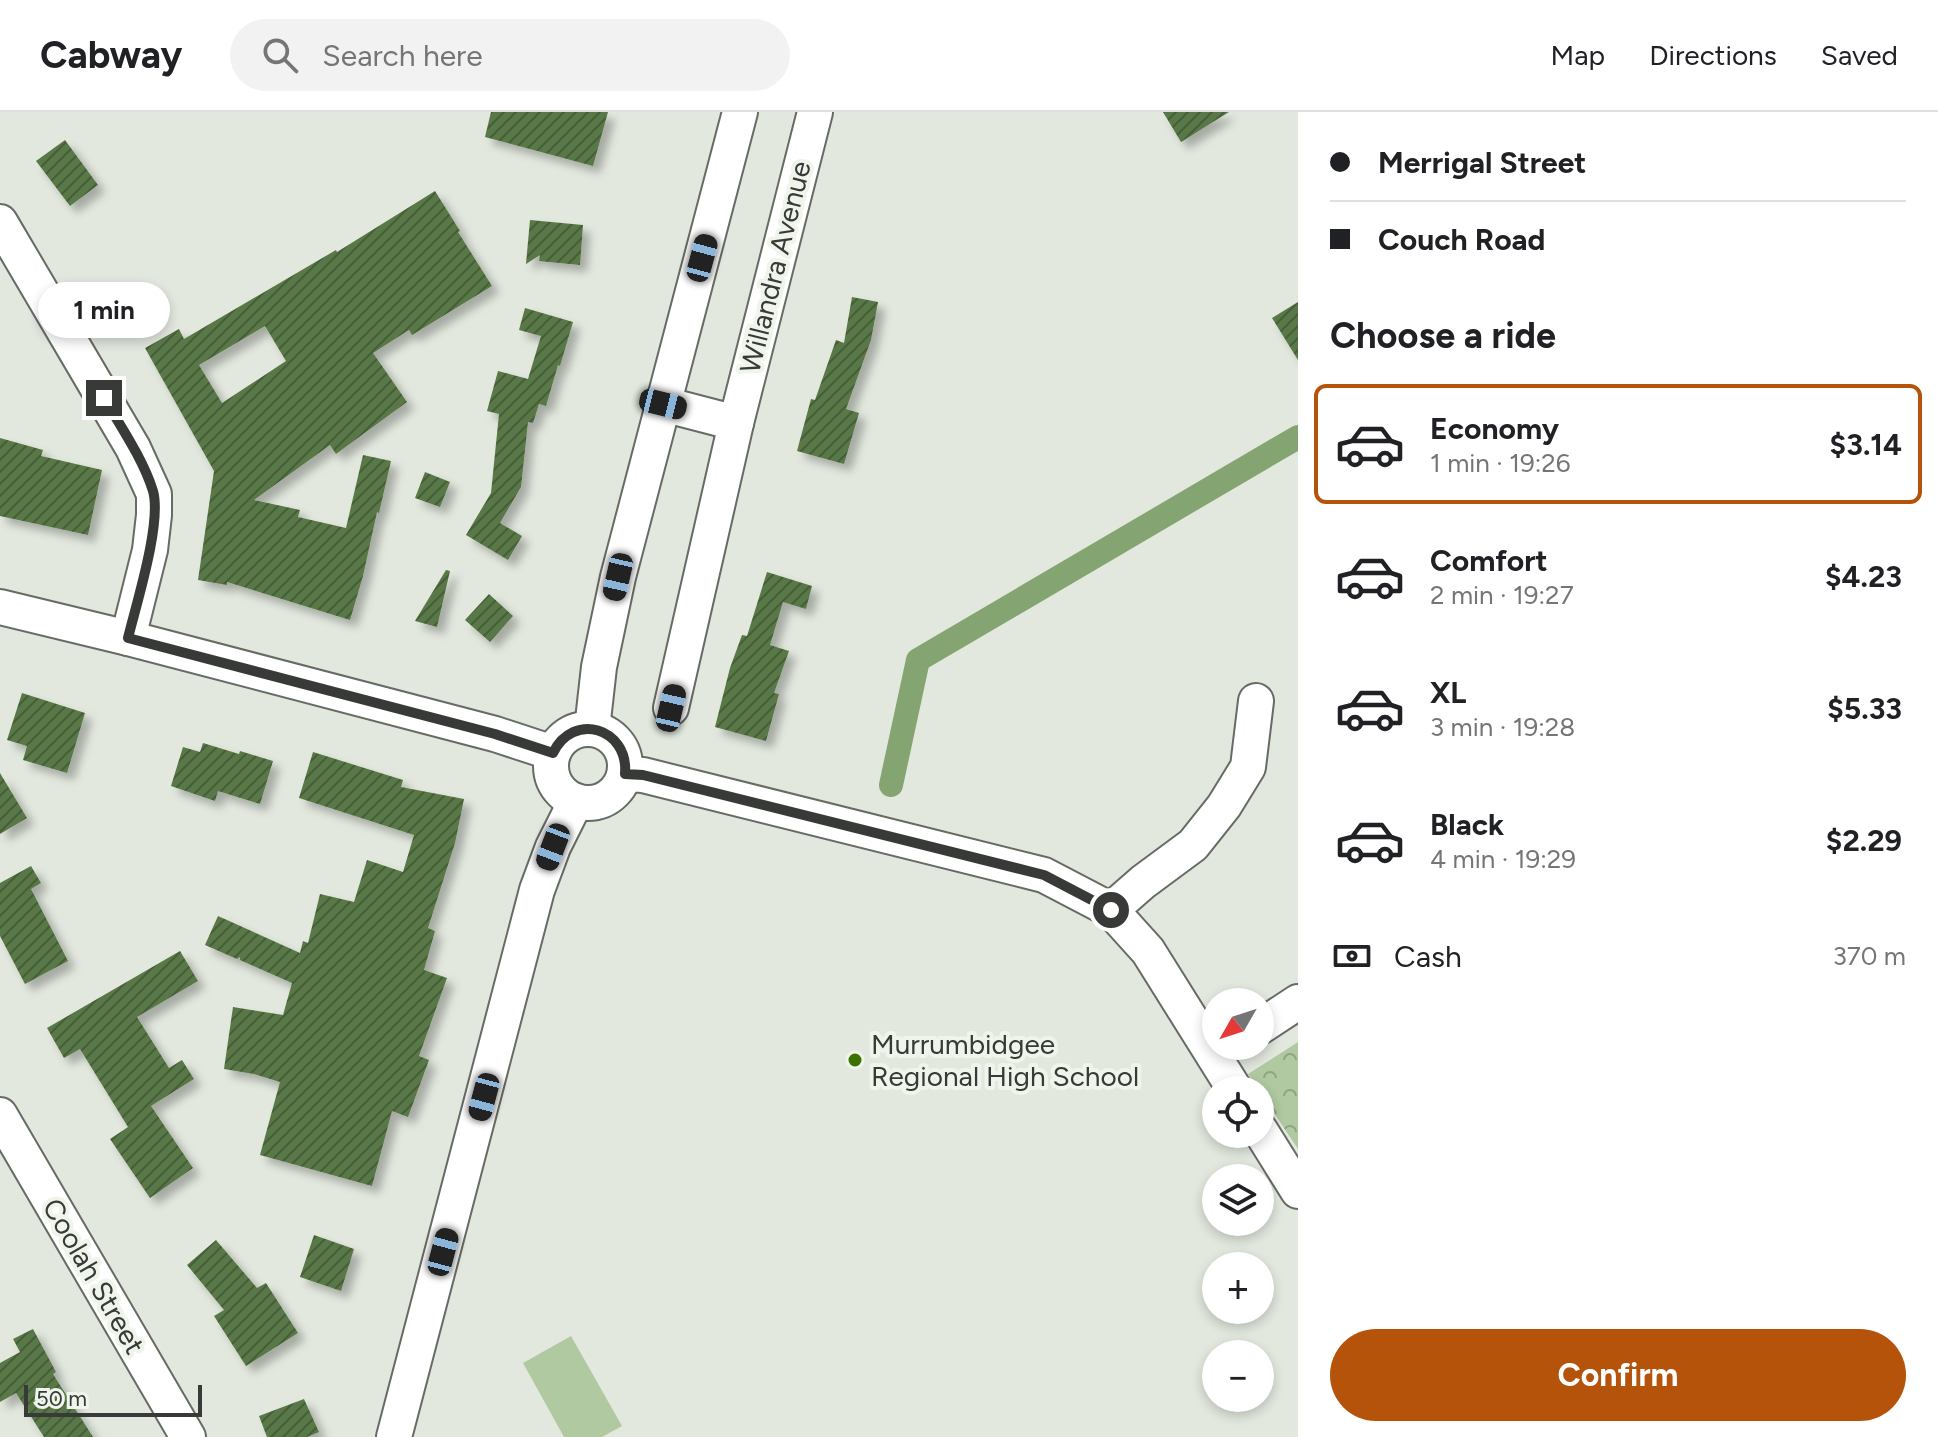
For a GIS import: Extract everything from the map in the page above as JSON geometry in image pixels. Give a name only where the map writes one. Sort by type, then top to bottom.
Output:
[{"type":"street","points":[[592,729],[608,622],[740,112]]},
{"type":"street","name":"Willandra Avenue","points":[[671,708],[736,423],[815,112]]},
{"type":"street","points":[[0,222],[133,448],[154,494],[150,550],[128,638]]},
{"type":"street","points":[[663,404],[736,423]]},
{"type":"street","points":[[0,607],[495,734],[553,753]]},
{"type":"street","points":[[1111,910],[1193,845],[1224,806],[1248,767],[1256,701]]},
{"type":"street","points":[[592,729],[604,732],[618,744],[624,755],[625,774],[616,791],[607,799],[595,803],[576,801],[564,794],[555,782],[551,768],[553,753],[568,735],[576,731],[592,729]]},
{"type":"street","points":[[625,774],[643,775],[1044,875],[1111,910],[1148,951],[1202,1024]]},
{"type":"street","points":[[394,1437],[537,890],[553,847],[576,801]]},
{"type":"street","points":[[1274,1018],[1298,1002]]},
{"type":"street","name":"Coolah Street","points":[[0,1115],[188,1437]]},
{"type":"street","points":[[1271,1148],[1298,1191]]},
{"type":"green space","points":[[1298,1042],[1298,1149],[1274,1113],[1274,1076],[1248,1074]]},
{"type":"green space","points":[[571,1336],[622,1426],[602,1437],[564,1437],[523,1363]]},
{"type":"building","points":[[491,112],[608,112],[593,166],[485,137]]},
{"type":"building","points":[[1163,112],[1229,112],[1181,142]]},
{"type":"building","points":[[65,140],[98,185],[70,206],[36,161]]},
{"type":"building","points":[[435,191],[492,286],[412,335],[409,330],[373,353],[407,402],[336,454],[330,445],[254,500],[300,510],[298,517],[346,528],[363,455],[391,461],[350,620],[227,582],[227,585],[198,580],[214,471],[145,348],[179,329],[184,339],[337,252]],"holes":[[[265,326],[286,361],[222,403],[199,365]]]},
{"type":"building","points":[[530,220],[583,225],[580,265],[539,261],[540,255],[526,264]]},
{"type":"building","points":[[852,297],[878,302],[871,340],[846,409],[859,413],[844,464],[797,451],[811,399],[815,400],[836,340],[844,343]]},
{"type":"building","points":[[1298,302],[1298,360],[1272,318]]},
{"type":"building","points":[[525,308],[573,322],[546,406],[539,404],[533,423],[528,422],[521,487],[500,523],[522,536],[508,560],[466,535],[491,493],[499,414],[487,411],[498,371],[528,379],[541,336],[519,330]]},
{"type":"building","points":[[0,438],[43,450],[41,456],[102,470],[88,535],[0,516]]},
{"type":"building","points":[[425,472],[450,482],[440,507],[415,498]]},
{"type":"building","points":[[446,570],[450,571],[437,627],[415,621]]},
{"type":"building","points":[[767,572],[812,586],[806,609],[783,602],[770,645],[789,651],[774,693],[779,694],[766,741],[715,727],[730,668],[742,635],[747,636]]},
{"type":"building","points":[[489,594],[513,616],[490,642],[465,620]]},
{"type":"building","points":[[22,693],[85,713],[67,773],[23,760],[27,746],[7,740]]},
{"type":"building","points":[[203,743],[273,761],[260,804],[218,791],[215,801],[171,786],[183,747],[200,752]]},
{"type":"building","points":[[313,752],[403,780],[401,787],[464,799],[455,843],[428,928],[435,931],[424,970],[447,978],[419,1056],[429,1060],[408,1117],[392,1111],[372,1186],[260,1155],[280,1082],[224,1069],[233,1007],[283,1015],[292,983],[240,960],[240,957],[237,959],[205,945],[218,916],[300,953],[303,941],[308,943],[320,894],[354,902],[367,860],[403,872],[414,835],[299,798]]},
{"type":"building","points":[[0,773],[27,818],[0,834]]},
{"type":"building","points":[[31,866],[41,883],[31,889],[68,961],[25,984],[0,936],[0,883]]},
{"type":"building","points":[[180,951],[198,981],[137,1017],[169,1068],[182,1060],[194,1079],[151,1106],[193,1168],[150,1198],[110,1139],[128,1127],[80,1049],[64,1058],[47,1028]]},
{"type":"building","points":[[314,1235],[354,1249],[341,1291],[300,1277]]},
{"type":"building","points":[[216,1240],[257,1288],[266,1283],[298,1333],[246,1366],[214,1316],[224,1310],[187,1265]]},
{"type":"building","points":[[33,1329],[56,1372],[53,1374],[93,1437],[44,1437],[16,1393],[0,1402],[0,1363],[20,1352],[13,1339]]},
{"type":"building","points":[[304,1399],[319,1432],[307,1437],[267,1437],[259,1416]]},
{"type":"waterway","points":[[891,785],[918,660],[1298,437]]},
{"type":"place","name":"Murrumbidgee Regional High School","points":[[855,1060]]},
{"type":"route","points":[[104,398],[133,448],[154,494],[150,550],[128,638],[495,734],[553,753],[568,735],[583,729],[598,730],[614,739],[621,749],[625,774],[643,775],[1044,875],[1111,910]]}]
